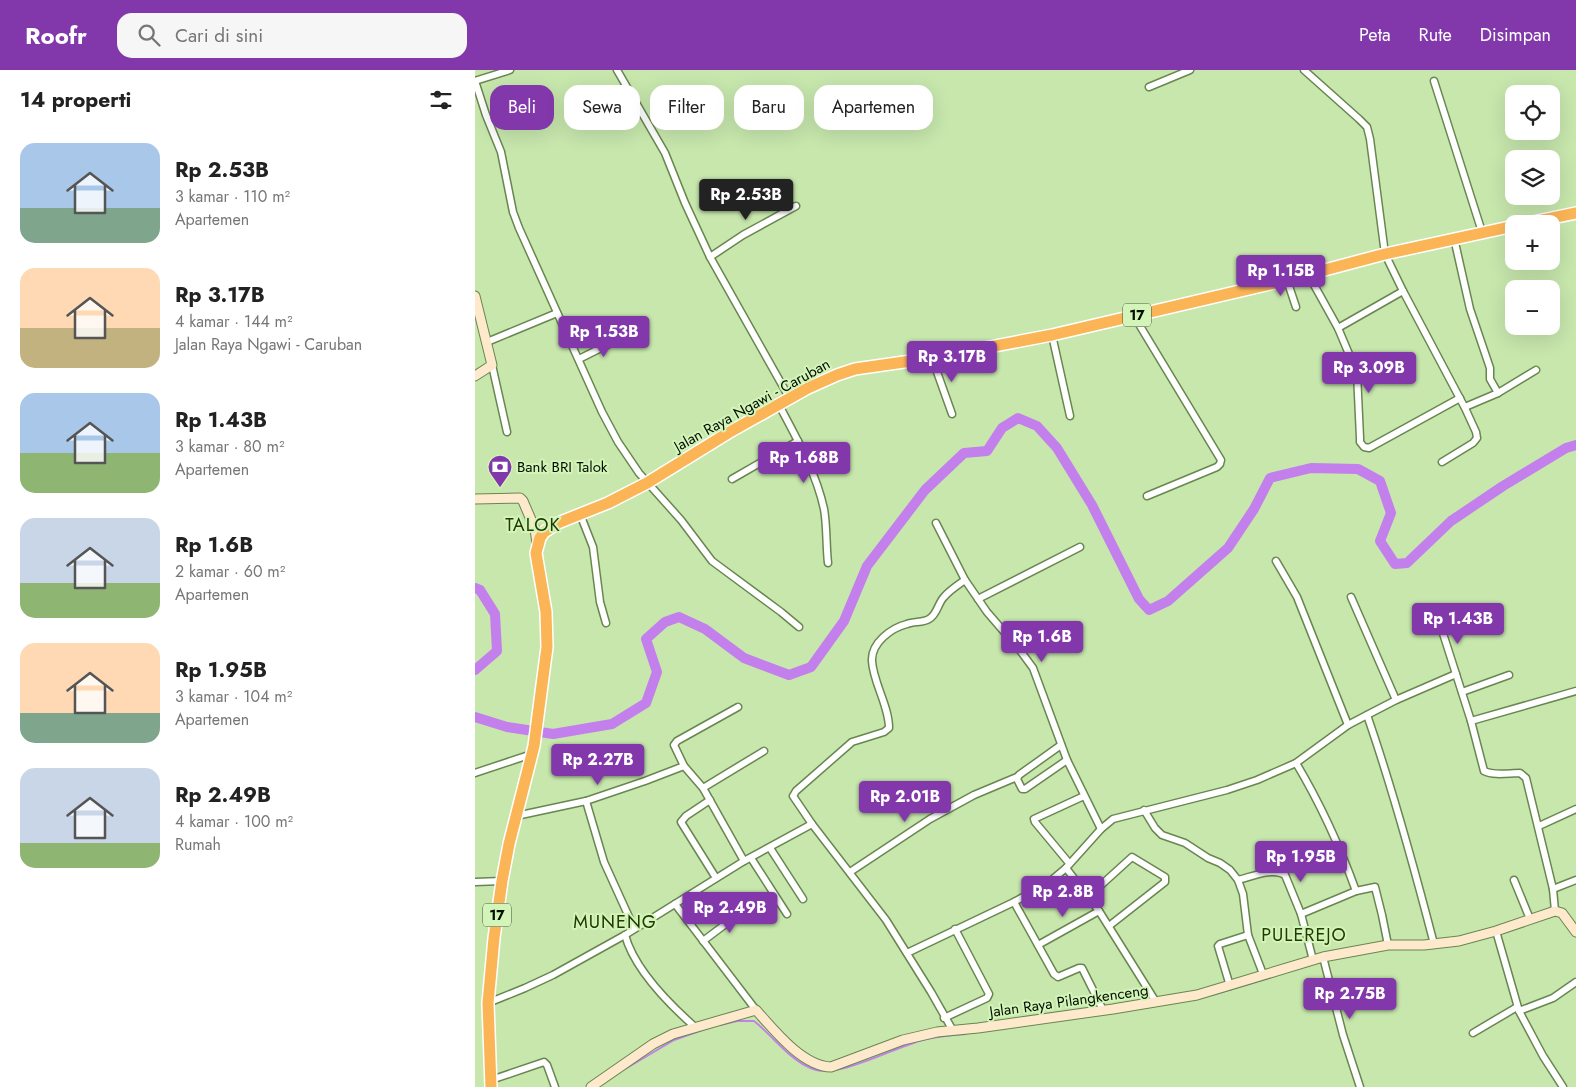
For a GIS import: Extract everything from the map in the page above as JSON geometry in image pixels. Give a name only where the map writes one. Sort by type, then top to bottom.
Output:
[{"type":"highway","points":[[1560,216],[1576,213]]},
{"type":"highway","name":"Jalan Raya Ngawi - Caruban","points":[[549,528],[647,483],[715,441],[779,405],[827,379],[855,369],[932,358],[1053,335],[1287,280],[1385,254],[1505,228]]},
{"type":"highway","points":[[537,548],[540,538],[549,528]]},
{"type":"highway","name":"17","points":[[491,1083],[489,1003],[494,938],[502,881],[533,750],[547,634],[537,548]]},
{"type":"main road","points":[[475,296],[492,365],[475,376]]},
{"type":"main road","points":[[475,499],[520,498],[533,525],[537,548]]},
{"type":"main road","points":[[533,525],[549,528]]},
{"type":"main road","points":[[1555,911],[1562,914],[1576,932]]},
{"type":"main road","name":"Jalan Raya Pilangkenceng","points":[[756,1010],[796,1051],[826,1067],[837,1066],[903,1040],[952,1029],[978,1028],[1197,995],[1323,957],[1388,945],[1434,944],[1459,941],[1555,911]]},
{"type":"main road","points":[[591,1087],[653,1044],[673,1034],[756,1010]]},
{"type":"street","points":[[510,70],[475,81],[501,152],[513,212],[519,228],[610,427],[647,483],[681,520],[712,561],[799,627]]},
{"type":"street","points":[[617,70],[665,153],[709,258],[790,399]]},
{"type":"street","points":[[1149,87],[1190,70]]},
{"type":"street","points":[[1304,70],[1367,128],[1377,186],[1385,254],[1465,407],[1476,432],[1477,438],[1473,444],[1442,462]]},
{"type":"street","points":[[1434,82],[1482,232]]},
{"type":"street","points":[[709,258],[743,235],[796,206]]},
{"type":"street","points":[[1455,238],[1470,309],[1490,368],[1491,379],[1498,393]]},
{"type":"street","points":[[1309,274],[1338,328],[1357,374],[1360,442],[1364,447],[1369,448],[1460,398]]},
{"type":"street","points":[[1287,280],[1296,307]]},
{"type":"street","points":[[1338,328],[1403,291]]},
{"type":"street","points":[[487,342],[557,313]]},
{"type":"street","points":[[1134,316],[1221,460],[1217,467],[1147,496]]},
{"type":"street","points":[[1053,335],[1069,416]]},
{"type":"street","points":[[579,359],[621,338]]},
{"type":"street","points":[[932,358],[952,414]]},
{"type":"street","points":[[492,365],[507,432]]},
{"type":"street","points":[[1465,407],[1498,393],[1536,370]]},
{"type":"street","points":[[779,405],[798,441],[821,500],[824,511],[828,563]]},
{"type":"street","points":[[732,479],[798,441]]},
{"type":"street","points":[[581,514],[593,547],[600,602],[606,623]]},
{"type":"street","points":[[936,522],[965,580],[1033,668],[1061,746],[1101,829]]},
{"type":"street","points":[[978,599],[1080,547]]},
{"type":"street","points":[[1276,561],[1297,597],[1348,725]]},
{"type":"street","points":[[952,1029],[886,920],[812,824],[794,799],[794,794],[843,748],[852,742],[884,732],[889,728],[872,662],[873,650],[879,642],[899,626],[932,618],[943,598],[965,580]]},
{"type":"street","points":[[1351,597],[1395,700]]},
{"type":"street","points":[[1439,621],[1471,720],[1483,771],[1486,773],[1520,773],[1526,778],[1553,890],[1555,911]]},
{"type":"street","points":[[907,953],[955,928],[1014,902],[1047,884],[1068,866],[1101,829],[1113,819],[1227,790],[1257,780],[1295,763],[1348,725],[1395,700],[1456,674]]},
{"type":"street","points":[[1462,692],[1509,675]]},
{"type":"street","points":[[1471,720],[1576,691]]},
{"type":"street","points":[[738,707],[677,741],[674,745],[684,766],[703,788],[747,859],[787,914]]},
{"type":"street","points":[[1367,715],[1380,752],[1434,944]]},
{"type":"street","points":[[849,872],[930,819],[974,795],[1017,777],[1061,746]]},
{"type":"street","points":[[475,773],[533,750]]},
{"type":"street","points":[[703,788],[764,751]]},
{"type":"street","points":[[1017,777],[1022,789],[1025,789],[1067,760]]},
{"type":"street","points":[[1295,763],[1309,784],[1326,820],[1355,891]]},
{"type":"street","points":[[516,816],[585,801],[684,766]]},
{"type":"street","points":[[1084,796],[1034,818],[1035,822],[1089,896],[1156,1002]]},
{"type":"street","points":[[710,800],[686,816],[681,822],[716,878]]},
{"type":"street","points":[[585,801],[604,862],[634,928]]},
{"type":"street","points":[[1539,826],[1576,809]]},
{"type":"street","points":[[1144,810],[1155,828],[1162,835],[1185,843],[1231,870],[1238,880],[1243,894],[1248,935],[1263,974]]},
{"type":"street","points":[[489,1003],[546,978],[625,935],[747,859],[812,824]]},
{"type":"street","points":[[770,848],[803,899]]},
{"type":"street","points":[[1089,896],[1132,857],[1165,876],[1165,882],[1109,926]]},
{"type":"street","points":[[1238,880],[1273,872],[1282,872],[1285,875],[1301,914],[1313,960]]},
{"type":"street","points":[[1514,880],[1530,919]]},
{"type":"street","points":[[1553,890],[1576,880]]},
{"type":"street","points":[[475,882],[502,881]]},
{"type":"street","points":[[1301,914],[1355,891],[1375,887],[1388,945]]},
{"type":"street","points":[[1014,902],[1037,946],[1057,976],[1082,968],[1103,1010]]},
{"type":"street","points":[[675,904],[756,1010]]},
{"type":"street","points":[[703,940],[743,911]]},
{"type":"street","points":[[1037,946],[1099,911]]},
{"type":"street","points":[[945,1018],[985,999],[989,994],[955,928]]},
{"type":"street","points":[[1496,931],[1518,1009],[1543,1056],[1563,1087]]},
{"type":"street","points":[[625,935],[628,947],[651,980],[676,1011],[695,1027]]},
{"type":"street","points":[[1229,986],[1218,946],[1248,935]]},
{"type":"street","points":[[1323,957],[1343,1035],[1360,1087]]},
{"type":"street","points":[[1473,1033],[1518,1009],[1553,998],[1576,982]]},
{"type":"street","points":[[491,1083],[544,1062],[547,1065],[555,1087]]},
{"type":"waterway","points":[[475,717],[507,727],[553,734],[612,724],[646,703],[657,672],[646,639],[665,622],[679,617],[705,629],[744,658],[789,675],[811,667],[844,621],[867,566],[925,490],[964,453],[987,451],[1002,428],[1018,418],[1037,426],[1057,448],[1092,505],[1139,599],[1149,610],[1168,601],[1228,548],[1254,509],[1270,478],[1311,468],[1358,469],[1380,481],[1391,513],[1380,541],[1395,564],[1407,563],[1451,521],[1503,486],[1566,448],[1576,445]]},
{"type":"waterway","points":[[475,588],[480,590],[495,614],[497,651],[475,670]]},
{"type":"waterway","points":[[1212,995],[1275,976]]},
{"type":"waterway","points":[[720,1025],[737,1021],[754,1021],[797,1060],[813,1069],[825,1071],[869,1060],[915,1042],[942,1036],[966,1034]]},
{"type":"waterway","points":[[625,1069],[674,1040],[708,1028]]},
{"type":"place","name":"Bank BRI Talok","points":[[500,488]]},
{"type":"district","name":"TALOK","points":[[533,525]]},
{"type":"district","name":"MUNENG","points":[[615,922]]},
{"type":"district","name":"PULEREJO","points":[[1304,935]]}]
